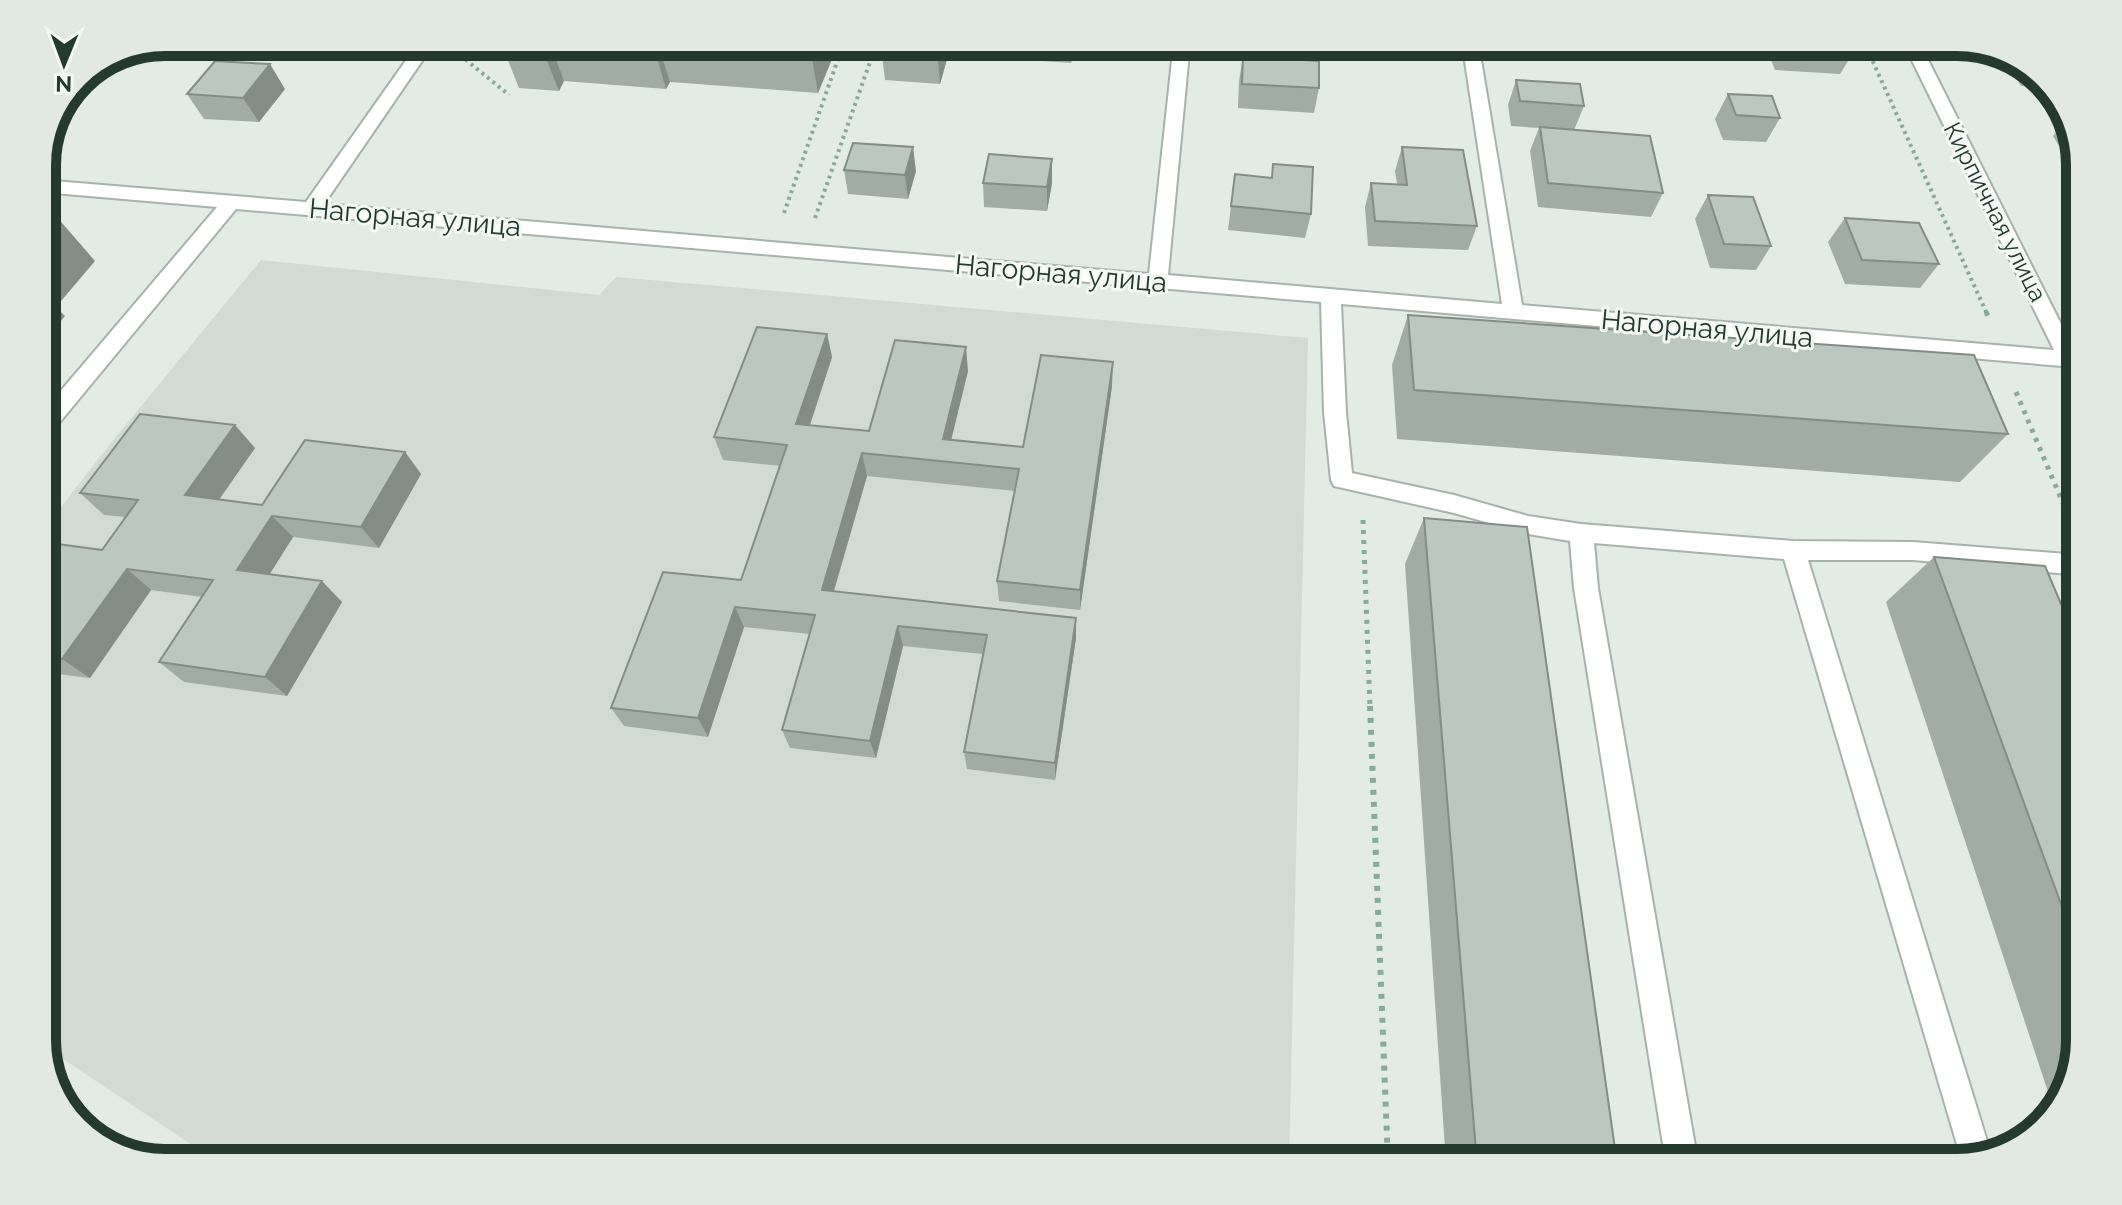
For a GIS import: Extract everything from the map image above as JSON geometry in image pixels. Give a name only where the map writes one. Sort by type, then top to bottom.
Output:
[{"type":"street","points":[[312,208],[417,56]]},
{"type":"street","points":[[1158,281],[1181,56]]},
{"type":"street","points":[[1472,56],[1513,312]]},
{"type":"street","name":"Кирпичная улица","points":[[1918,56],[2066,344]]},
{"type":"street","name":"Нагорная улица","points":[[56,187],[2066,359]]},
{"type":"street","points":[[56,411],[231,202]]},
{"type":"street","points":[[1331,296],[1335,412],[1342,480],[1454,504],[1528,525],[1581,533],[1793,550],[1913,551],[2066,564]]},
{"type":"street","points":[[1581,533],[1588,601],[1679,1149]]},
{"type":"street","points":[[1793,550],[1974,1147]]},
{"type":"path","points":[[461,56],[509,95]]},
{"type":"path","points":[[772,248],[839,56]]},
{"type":"path","points":[[803,251],[872,56]]},
{"type":"path","points":[[1870,56],[2005,354],[2022,411],[2066,512]]},
{"type":"path","points":[[1362,485],[1387,1149]]},
{"type":"shaded area","points":[[261,260],[599,295],[616,277],[1308,338],[1289,1149],[198,1149],[58,1055],[56,1047],[56,513]]},
{"type":"building","points":[[770,56],[813,56],[812,59]]},
{"type":"building","points":[[896,56],[939,56],[938,59]]},
{"type":"building","points":[[1243,56],[1319,61],[1319,88],[1242,84]]},
{"type":"building","points":[[215,61],[270,64],[243,98],[187,94]]},
{"type":"building","points":[[1516,80],[1580,84],[1584,106],[1520,101]]},
{"type":"building","points":[[1728,94],[1772,96],[1780,118],[1736,115]]},
{"type":"building","points":[[1540,127],[1650,136],[1663,193],[1548,183]]},
{"type":"building","points":[[853,143],[913,147],[905,175],[844,170]]},
{"type":"building","points":[[1402,147],[1463,150],[1477,226],[1375,221],[1371,183],[1407,185]]},
{"type":"building","points":[[989,154],[1052,159],[1047,187],[983,183]]},
{"type":"building","points":[[1273,164],[1313,167],[1311,214],[1231,206],[1235,174],[1272,178]]},
{"type":"building","points":[[1708,195],[1753,197],[1771,246],[1724,244]]},
{"type":"building","points":[[1845,218],[1919,223],[1939,264],[1862,260]]},
{"type":"building","points":[[1408,315],[1974,355],[2008,434],[1414,390]]},
{"type":"building","points":[[757,327],[827,334],[796,424],[869,431],[895,340],[966,347],[943,439],[1023,447],[1041,355],[1113,362],[1080,590],[997,581],[1019,469],[862,453],[822,590],[1076,618],[1055,763],[964,752],[987,635],[898,626],[870,741],[782,730],[815,615],[735,607],[698,718],[611,708],[663,572],[741,580],[787,445],[714,437]]},
{"type":"building","points":[[140,414],[235,425],[185,495],[262,505],[305,440],[405,452],[361,527],[272,516],[237,570],[322,581],[265,677],[159,662],[213,580],[127,569],[62,659],[56,658],[56,544],[102,550],[138,500],[80,493]]},
{"type":"building","points":[[1424,518],[1527,527],[1615,1149],[1476,1149]]},
{"type":"building","points":[[1934,557],[2045,566],[2066,616],[2066,918]]}]
